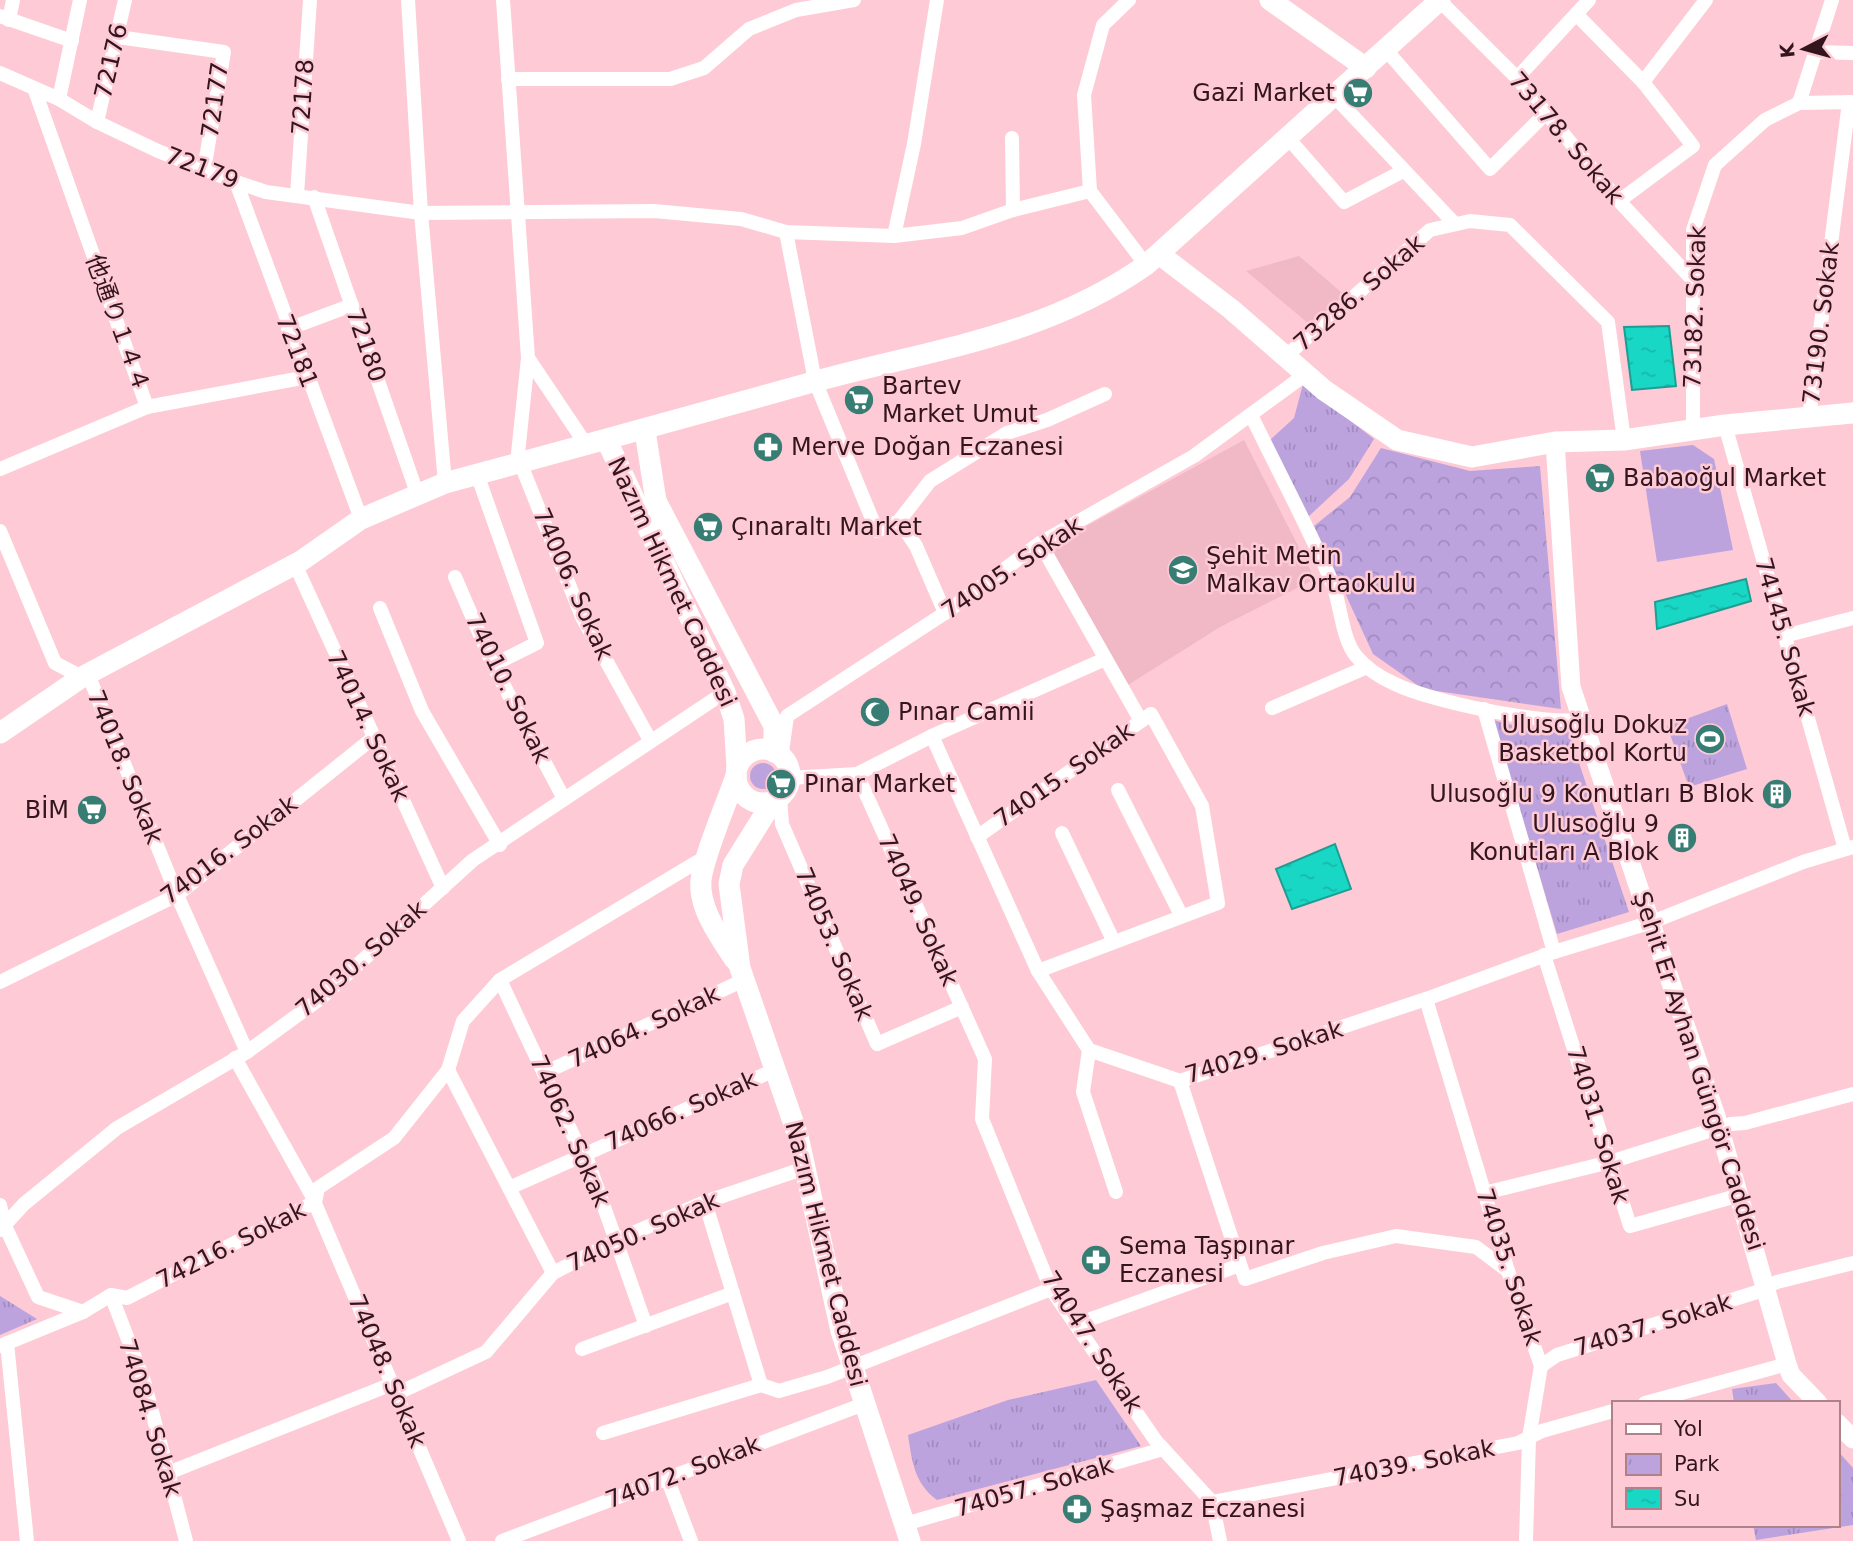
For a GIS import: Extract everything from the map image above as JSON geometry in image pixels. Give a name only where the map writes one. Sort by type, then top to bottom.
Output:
[{"type":"main road","points":[[1270,0],[1366,68]]},
{"type":"main road","points":[[0,733],[85,675],[295,564],[361,519],[417,493],[444,483],[645,431],[815,381],[976,343],[1062,313],[1106,293],[1152,259],[1439,0]]},
{"type":"main road","points":[[1152,259],[1397,440],[1472,457],[1555,442],[1624,440],[1693,432],[1725,425],[1853,413]]},
{"type":"main road","name":"Nazım Hikmet Caddesi","points":[[645,431],[656,501],[774,726],[778,754]]},
{"type":"main road","name":"Nazım Hikmet Caddesi","points":[[597,444],[725,692],[734,719],[736,771],[701,881],[705,902],[717,932],[742,974],[777,1069],[805,1168],[851,1368],[908,1532]]},
{"type":"main road","points":[[757,750],[778,754],[781,792],[755,802],[747,798],[741,792],[736,771],[748,753],[757,750]]},
{"type":"main road","name":"Nazım Hikmet Caddesi","points":[[742,974],[729,884],[733,865],[781,792]]},
{"type":"street","points":[[13,0],[5,18],[72,41]]},
{"type":"street","points":[[59,99],[80,0]]},
{"type":"street","name":"72176","points":[[97,122],[125,0]]},
{"type":"street","name":"72178","points":[[297,195],[310,0]]},
{"type":"street","points":[[408,0],[421,213],[444,483]]},
{"type":"street","points":[[503,0],[528,358],[519,463]]},
{"type":"street","points":[[508,79],[670,79],[704,68],[749,29],[796,10],[854,0]]},
{"type":"street","points":[[894,236],[914,144],[937,0]]},
{"type":"street","points":[[1129,0],[1103,25],[1084,95],[1090,191],[1152,259]]},
{"type":"street","name":"73178. Sokak","points":[[1439,0],[1517,78],[1619,201],[1691,278]]},
{"type":"street","points":[[1517,78],[1589,0]]},
{"type":"street","points":[[1832,0],[1799,103],[1851,102]]},
{"type":"street","points":[[1643,82],[1704,1]]},
{"type":"street","points":[[1576,14],[1643,82],[1693,146],[1619,201]]},
{"type":"street","name":"72177","points":[[118,37],[224,52],[204,170]]},
{"type":"street","points":[[1386,50],[1490,169],[1546,113]]},
{"type":"street","points":[[1815,52],[1853,53]]},
{"type":"street","name":"72179","points":[[0,73],[59,99],[97,122],[204,170],[266,192],[421,213],[654,211],[741,219],[786,232],[894,236],[962,228],[1013,210],[1090,191]]},
{"type":"street","name":"他通り１４４","points":[[0,469],[147,407],[34,88]]},
{"type":"street","points":[[1334,96],[1455,224]]},
{"type":"street","name":"73190. Sokak","points":[[1809,418],[1851,102]]},
{"type":"street","name":"73182. Sokak","points":[[1693,432],[1693,230],[1715,164],[1765,120],[1799,103]]},
{"type":"street","points":[[1012,138],[1013,210]]},
{"type":"street","points":[[1288,138],[1343,202],[1403,172]]},
{"type":"street","name":"72181","points":[[236,182],[288,329],[361,519]]},
{"type":"street","name":"72180","points":[[314,197],[417,493]]},
{"type":"street","name":"73286. Sokak","points":[[1286,356],[1430,230],[1470,221],[1510,225],[1608,323],[1624,440]]},
{"type":"street","points":[[786,232],[815,381],[877,531],[899,521],[930,481],[1007,433],[1047,420],[1105,394]]},
{"type":"street","points":[[288,329],[352,305]]},
{"type":"street","points":[[528,358],[597,444]]},
{"type":"street","name":"74005. Sokak","points":[[778,754],[788,716],[946,613],[1040,543],[1194,456],[1252,417],[1306,374]]},
{"type":"street","points":[[147,407],[307,377]]},
{"type":"street","points":[[1252,417],[1333,587],[1353,653],[1367,667],[1395,685],[1483,709],[1545,719],[1582,719]]},
{"type":"street","name":"74145. Sokak","points":[[1725,425],[1784,636],[1849,848]]},
{"type":"street","name":"Şehit Er Ayhan Güngör Caddesi","points":[[1555,442],[1571,687],[1720,1127],[1787,1364],[1791,1374],[1816,1401]]},
{"type":"street","name":"74006. Sokak","points":[[519,463],[582,617],[650,740]]},
{"type":"street","points":[[477,474],[537,643],[493,665]]},
{"type":"street","points":[[899,521],[916,546],[946,613]]},
{"type":"street","points":[[0,531],[55,663],[85,675]]},
{"type":"street","points":[[1038,971],[1113,940],[1218,903],[1202,806],[1146,717],[1105,659],[1040,543]]},
{"type":"street","name":"74014. Sokak","points":[[295,564],[443,888]]},
{"type":"street","name":"74010. Sokak","points":[[455,577],[493,665],[563,797]]},
{"type":"street","points":[[380,608],[422,711],[500,845]]},
{"type":"street","points":[[1784,636],[1853,618]]},
{"type":"street","points":[[781,792],[857,774],[932,736],[1105,659]]},
{"type":"street","points":[[1272,708],[1367,667]]},
{"type":"street","name":"74018. Sokak","points":[[85,675],[241,1055]]},
{"type":"street","name":"74030. Sokak","points":[[3,1228],[24,1204],[117,1128],[241,1055],[321,998],[473,860],[500,845],[563,797],[725,692]]},
{"type":"street","name":"74031. Sokak","points":[[1483,709],[1549,953],[1630,1226],[1740,1195]]},
{"type":"street","name":"74015. Sokak","points":[[977,837],[1146,717]]},
{"type":"street","points":[[932,736],[1038,971],[1089,1050],[1083,1092],[1116,1192]]},
{"type":"street","name":"74016. Sokak","points":[[0,982],[177,895],[373,738]]},
{"type":"street","name":"74049. Sokak","points":[[857,774],[962,1007]]},
{"type":"street","points":[[1118,790],[1181,915]]},
{"type":"street","name":"74053. Sokak","points":[[781,792],[782,824],[877,1044],[962,1007]]},
{"type":"street","points":[[1062,833],[1113,940]]},
{"type":"street","name":"74029. Sokak","points":[[1089,1050],[1180,1082],[1426,999],[1549,953],[1652,922],[1849,848]]},
{"type":"street","name":"74216. Sokak","points":[[3,1345],[83,1311],[111,1295],[127,1298],[315,1202],[318,1188],[394,1138],[449,1070],[463,1021],[500,980],[696,862],[707,863]]},
{"type":"street","name":"74064. Sokak","points":[[544,1073],[742,974]]},
{"type":"street","name":"74062. Sokak","points":[[500,980],[580,1150],[585,1153],[646,1326]]},
{"type":"street","name":"74035. Sokak","points":[[1426,999],[1508,1271],[1541,1366],[1529,1438],[1526,1541]]},
{"type":"street","name":"74047. Sokak","points":[[962,1007],[985,1059],[982,1119],[1051,1289],[1163,1449],[1212,1502]]},
{"type":"street","name":"74048. Sokak","points":[[241,1055],[315,1202],[459,1541]]},
{"type":"street","name":"74066. Sokak","points":[[509,1188],[777,1069]]},
{"type":"street","points":[[449,1070],[553,1273]]},
{"type":"street","points":[[1180,1082],[1242,1272]]},
{"type":"street","points":[[1485,1193],[1609,1162],[1720,1127],[1853,1094]]},
{"type":"street","name":"74050. Sokak","points":[[168,1473],[486,1352],[553,1273],[617,1240],[705,1202],[805,1168]]},
{"type":"street","points":[[705,1202],[761,1385]]},
{"type":"street","points":[[0,1205],[3,1228],[38,1297],[83,1311]]},
{"type":"street","points":[[1077,1324],[1242,1272],[1396,1236],[1476,1247],[1508,1271]]},
{"type":"street","name":"74037. Sokak","points":[[1541,1366],[1557,1355],[1777,1282],[1853,1263]]},
{"type":"street","points":[[603,1433],[761,1385],[779,1391],[851,1368],[1051,1289]]},
{"type":"street","points":[[582,1349],[733,1293]]},
{"type":"street","name":"74084. Sokak","points":[[111,1295],[144,1381],[186,1541]]},
{"type":"street","points":[[3,1345],[27,1541]]},
{"type":"street","points":[[1652,1401],[1787,1364]]},
{"type":"street","name":"74072. Sokak","points":[[502,1541],[864,1404]]},
{"type":"street","name":"74039. Sokak","points":[[1212,1502],[1529,1438],[1542,1431],[1612,1411]]},
{"type":"street","points":[[1839,1425],[1853,1439]]},
{"type":"street","name":"74057. Sokak","points":[[908,1532],[1163,1449]]},
{"type":"street","points":[[667,1478],[691,1541]]},
{"type":"street","points":[[1212,1502],[1220,1541]]},
{"type":"shaded area","points":[[1299,256],[1348,298],[1315,329],[1246,271]]},
{"type":"shaded area","name":"Şehit Metin Malkav Ortaokulu","points":[[1244,440],[1315,579],[1220,627],[1128,685],[1050,561],[1052,545]]},
{"type":"green space","points":[[1303,384],[1374,439],[1349,479],[1308,517],[1269,441],[1294,418]]},
{"type":"green space","points":[[1693,445],[1714,459],[1733,550],[1657,562],[1640,451]]},
{"type":"green space","points":[[1381,448],[1470,471],[1540,466],[1561,709],[1423,689],[1373,654],[1314,526],[1350,497]]},
{"type":"green space","points":[[1727,704],[1747,769],[1689,787],[1667,726]]},
{"type":"green space","points":[[1493,720],[1524,728],[1567,727],[1629,912],[1557,934]]},
{"type":"green space","points":[[763,763],[772,767],[776,776],[772,785],[763,789],[754,785],[750,776],[754,767]]},
{"type":"green space","points":[[0,1296],[37,1319],[0,1335]]},
{"type":"green space","points":[[1096,1380],[1141,1446],[937,1500],[923,1486],[913,1463],[908,1435],[1008,1400]]},
{"type":"green space","points":[[1776,1383],[1792,1401],[1734,1401],[1732,1389]]},
{"type":"green space","points":[[1839,1452],[1853,1468],[1853,1525],[1756,1540],[1753,1527],[1839,1527]]},
{"type":"water","points":[[1669,326],[1676,386],[1632,390],[1624,327]]},
{"type":"water","points":[[1746,579],[1751,601],[1657,629],[1655,602]]},
{"type":"water","points":[[1335,844],[1351,889],[1292,909],[1276,869]]},
{"type":"place","name":"Gazi Market","points":[[1358,93]]},
{"type":"place","name":"Bartev Market Umut","points":[[859,400]]},
{"type":"place","name":"Merve Doğan Eczanesi","points":[[768,447]]},
{"type":"place","name":"Babaoğul Market","points":[[1600,478]]},
{"type":"place","name":"Çınaraltı Market","points":[[708,527]]},
{"type":"place","name":"Şehit Metin Malkav Ortaokulu","points":[[1183,570]]},
{"type":"place","name":"Pınar Camii","points":[[875,712]]},
{"type":"place","name":"Ulusoğlu Dokuz Basketbol Kortu","points":[[1710,739]]},
{"type":"place","name":"Pınar Market","points":[[781,784]]},
{"type":"place","name":"Ulusoğlu 9 Konutları B Blok","points":[[1777,794]]},
{"type":"place","name":"BİM","points":[[92,810]]},
{"type":"place","name":"Ulusoğlu 9 Konutları A Blok","points":[[1682,838]]},
{"type":"place","name":"Sema Taşpınar Eczanesi","points":[[1096,1260]]},
{"type":"place","name":"Şaşmaz Eczanesi","points":[[1077,1509]]}]
